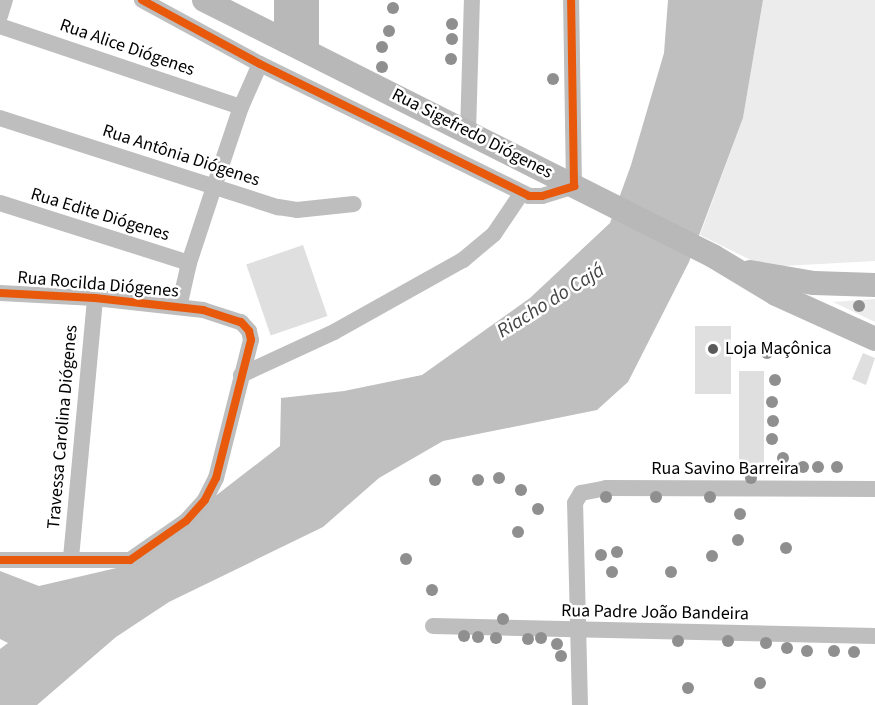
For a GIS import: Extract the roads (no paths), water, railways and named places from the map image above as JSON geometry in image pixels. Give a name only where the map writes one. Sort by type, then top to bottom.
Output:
[{"type":"main road","name":"Rua Sigefredo Diógenes","points":[[204,0],[713,256],[776,294],[875,339]]},
{"type":"main road","points":[[286,0],[297,46]]},
{"type":"main road","points":[[297,46],[307,0]]},
{"type":"main road","points":[[739,270],[834,284],[875,285]]},
{"type":"main road","points":[[832,321],[827,300],[834,284]]},
{"type":"street","points":[[0,16],[5,0]]},
{"type":"street","points":[[142,0],[260,64],[521,194],[542,196],[574,186],[572,0]]},
{"type":"street","points":[[468,132],[472,0]]},
{"type":"street","name":"Rua Alice Diógenes","points":[[0,26],[241,107]]},
{"type":"street","points":[[179,307],[189,263],[214,187],[241,107],[260,64]]},
{"type":"street","name":"Rua Antônia Diógenes","points":[[0,118],[278,207],[297,210],[354,204]]},
{"type":"street","points":[[0,560],[71,558],[130,560],[186,521],[210,493],[241,375],[334,332],[464,260],[494,234],[521,194]]},
{"type":"street","name":"Rua Edite Diógenes","points":[[0,203],[189,263]]},
{"type":"street","name":"Rua Rocilda Diógenes","points":[[0,292],[94,298],[179,307],[230,316],[246,327],[251,340],[241,375]]},
{"type":"street","name":"Travessa Carolina Diógenes","points":[[71,558],[94,298]]},
{"type":"street","name":"Rua Savino Barreira","points":[[579,631],[577,497],[585,491],[606,488],[875,489]]},
{"type":"street","name":"Rua Padre João Bandeira","points":[[433,626],[875,636]]},
{"type":"street","points":[[579,631],[580,705]]},
{"type":"water","name":"Riacho do Cajá","points":[[668,0],[763,0],[743,118],[689,262],[628,382],[597,410],[443,441],[379,478],[323,527],[169,602],[116,637],[37,705],[0,705],[0,649],[8,643],[0,639],[0,571],[39,586],[125,566],[280,446],[281,398],[344,391],[422,375],[530,298],[610,223],[631,165],[664,53]]},
{"type":"place","name":"Loja Maçônica","points":[[713,349]]}]
